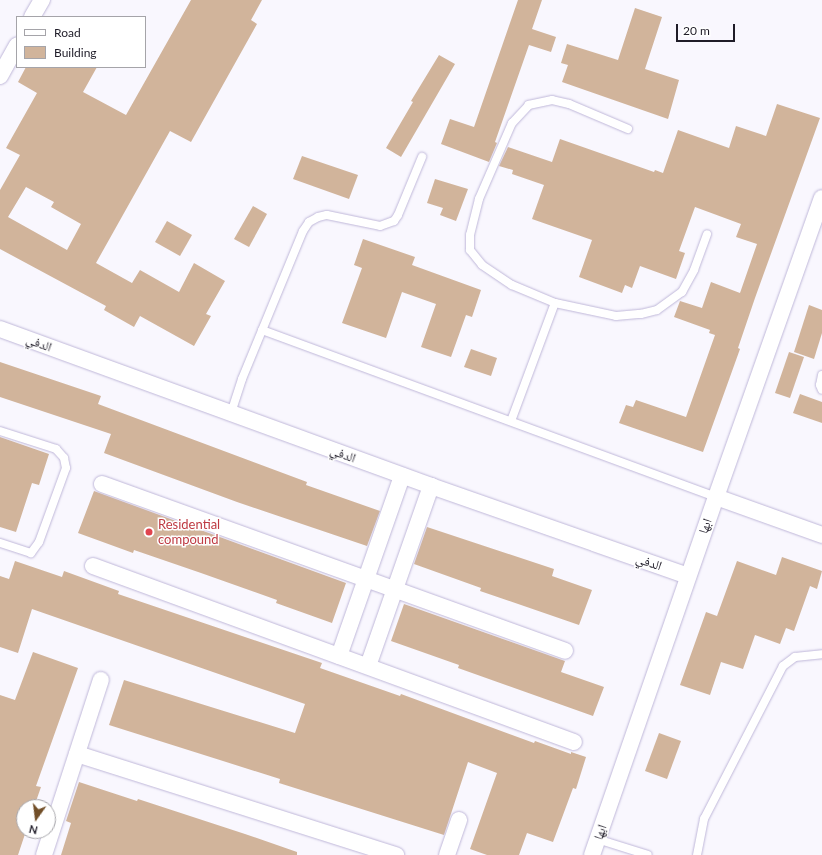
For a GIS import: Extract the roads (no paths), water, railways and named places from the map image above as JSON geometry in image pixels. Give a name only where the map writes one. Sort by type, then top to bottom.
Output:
[{"type":"street","points":[[33,16],[42,0]]},
{"type":"street","points":[[0,76],[16,47]]},
{"type":"street","name":"ابها","points":[[592,855],[716,496],[822,198]]},
{"type":"street","name":"الدفي","points":[[0,329],[402,476],[688,576]]},
{"type":"street","points":[[339,656],[402,476]]},
{"type":"street","points":[[102,484],[565,651]]},
{"type":"street","points":[[368,666],[431,486]]},
{"type":"street","points":[[716,496],[822,535]]},
{"type":"street","points":[[93,566],[574,742]]},
{"type":"street","points":[[44,855],[102,680]]},
{"type":"street","points":[[77,754],[396,855]]},
{"type":"street","points":[[448,855],[459,820]]},
{"type":"lane","points":[[628,129],[569,104],[552,100],[529,105],[512,122],[479,199],[470,236],[470,250],[482,265],[512,285],[555,303],[616,316],[641,314],[657,310],[682,292],[694,270],[707,234]]},
{"type":"lane","points":[[231,413],[242,379],[262,330],[303,232],[309,222],[318,217],[327,215],[380,226],[394,221],[398,215],[422,157]]},
{"type":"lane","points":[[511,421],[555,303]]},
{"type":"lane","points":[[262,330],[716,496]]},
{"type":"lane","points":[[822,374],[820,385],[822,390]]},
{"type":"lane","points":[[0,431],[56,449],[64,458],[66,468],[39,542],[31,553],[0,543]]},
{"type":"lane","points":[[697,855],[704,819],[783,666],[795,657],[822,654]]},
{"type":"lane","points":[[597,840],[648,855]]},
{"type":"place","name":"Residential compound","points":[[149,532]]}]
